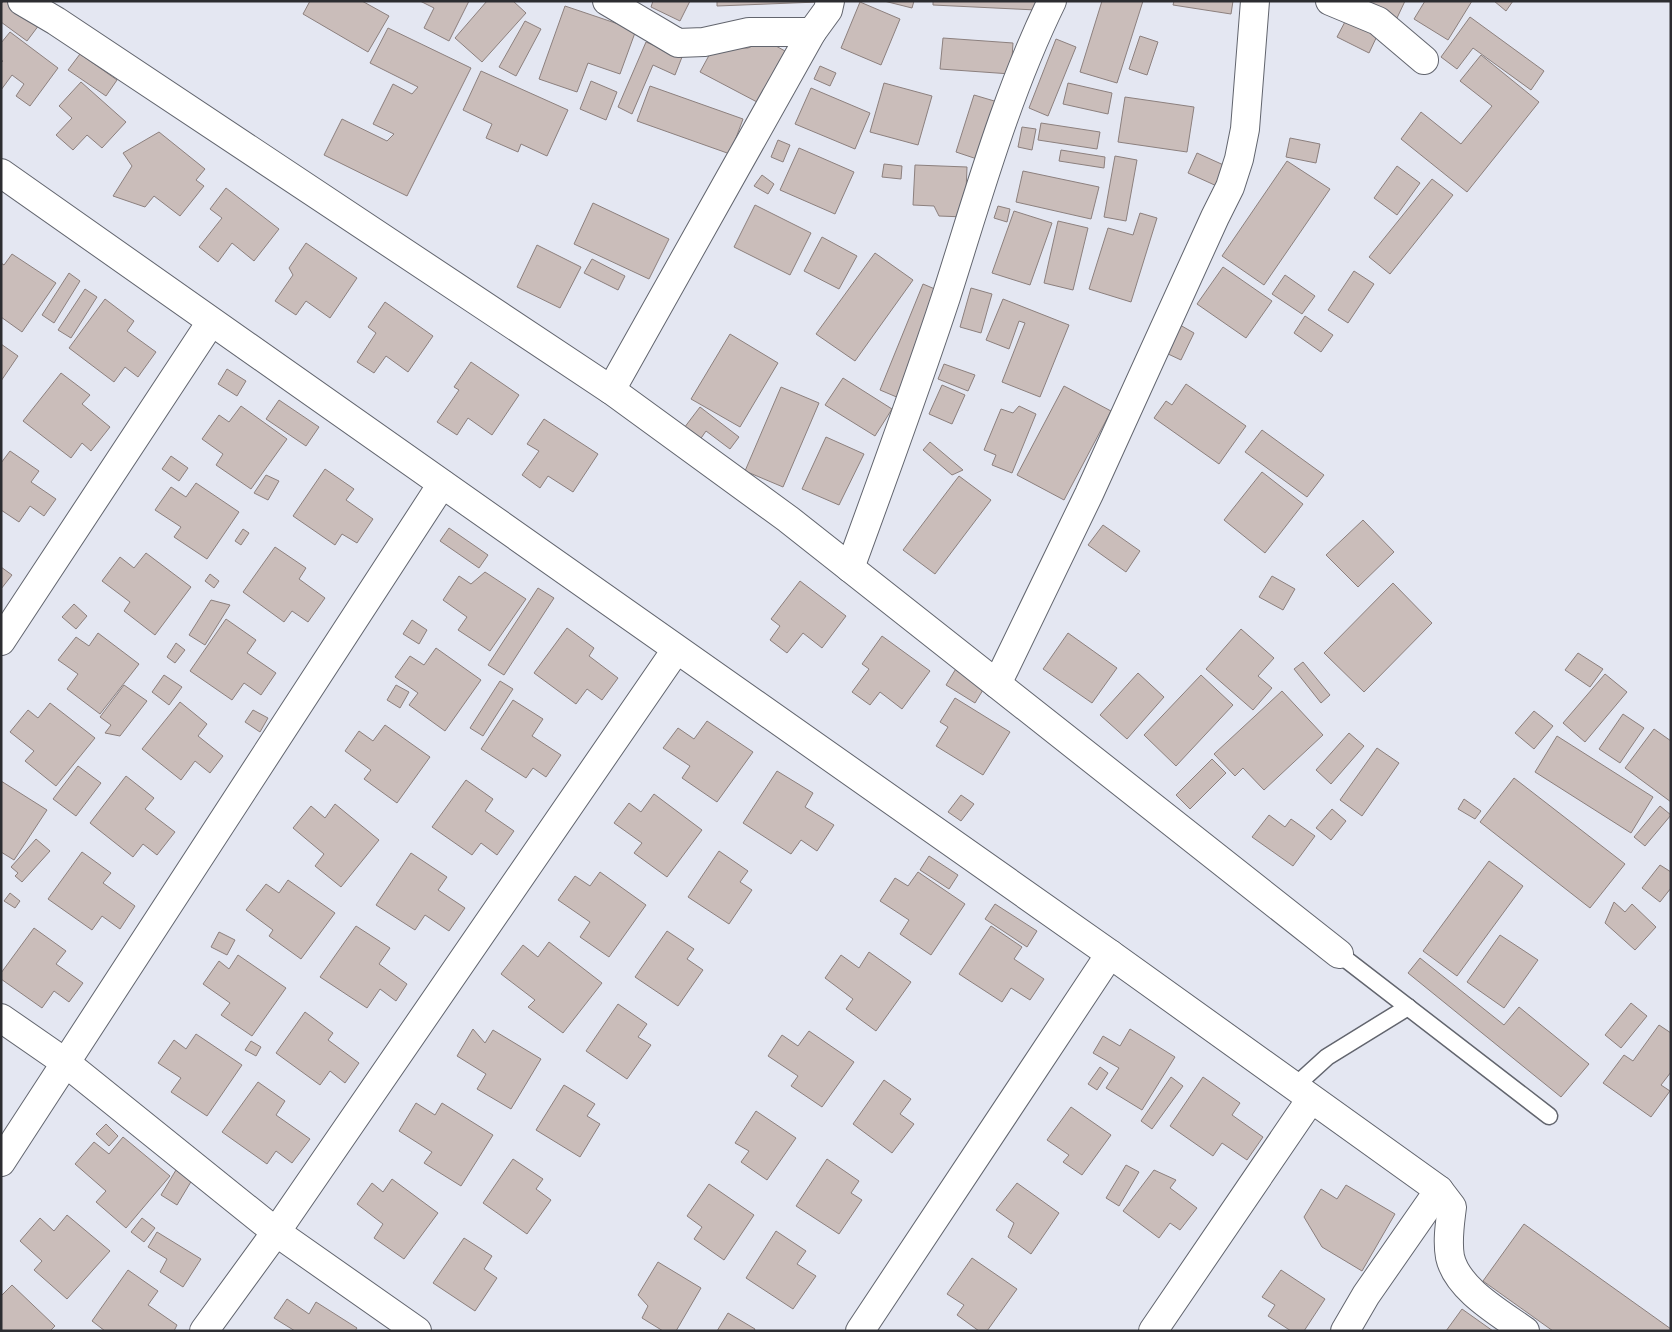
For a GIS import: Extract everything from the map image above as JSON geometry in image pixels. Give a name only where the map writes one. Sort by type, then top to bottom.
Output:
[{"type":"street","points":[[22,1],[56,21],[611,390],[788,519],[1339,954]]},
{"type":"street","points":[[607,1],[678,43],[704,42],[749,32],[812,32]]},
{"type":"street","points":[[611,390],[812,32],[828,10],[830,1]]},
{"type":"street","points":[[850,568],[926,359],[1010,100],[1034,38],[1052,1]]},
{"type":"street","points":[[997,684],[1089,494],[1230,187],[1239,159],[1245,129],[1254,1]]},
{"type":"street","points":[[1330,1],[1378,21],[1424,60]]},
{"type":"street","points":[[1,173],[1110,954],[1439,1190],[1452,1207],[1449,1230],[1450,1257],[1458,1276],[1479,1297],[1526,1331]]},
{"type":"street","points":[[1,641],[211,322]]},
{"type":"street","points":[[1,1162],[442,484]]},
{"type":"street","points":[[204,1331],[276,1232],[676,650]]},
{"type":"street","points":[[860,1331],[1110,954]]},
{"type":"street","points":[[1,1018],[66,1063],[276,1232],[417,1331]]},
{"type":"street","points":[[1153,1331],[1302,1093]]},
{"type":"street","points":[[1345,1331],[1366,1295],[1439,1190]]},
{"type":"lane","points":[[1339,954],[1549,1116]]},
{"type":"lane","points":[[1302,1093],[1327,1057],[1408,1007]]},
{"type":"building","points":[[4,1],[8,1],[39,25],[27,41],[1,22],[1,4]]},
{"type":"building","points":[[310,1],[362,1],[389,16],[368,52],[303,14]]},
{"type":"building","points":[[420,1],[469,1],[449,41],[424,28],[434,8]]},
{"type":"building","points":[[487,1],[513,1],[526,13],[482,62],[455,38]]},
{"type":"building","points":[[653,1],[690,1],[680,21],[651,7]]},
{"type":"building","points":[[717,1],[818,1],[818,2],[717,6]]},
{"type":"building","points":[[884,1],[914,1],[912,8]]},
{"type":"building","points":[[933,1],[1041,1],[1036,10],[933,5]]},
{"type":"building","points":[[1102,1],[1143,1],[1117,83],[1080,72]]},
{"type":"building","points":[[1174,1],[1233,1],[1231,14],[1173,5]]},
{"type":"building","points":[[1362,1],[1405,1],[1397,18]]},
{"type":"building","points":[[1425,1],[1472,1],[1448,40],[1414,19]]},
{"type":"building","points":[[1494,1],[1513,1],[1506,11]]},
{"type":"building","points":[[860,2],[900,19],[881,65],[841,48]]},
{"type":"building","points":[[565,6],[636,30],[620,74],[588,63],[577,92],[539,79]]},
{"type":"building","points":[[1470,17],[1544,71],[1531,90],[1473,48],[1457,69],[1441,57]]},
{"type":"building","points":[[1347,18],[1378,34],[1369,53],[1337,37]]},
{"type":"building","points":[[525,21],[541,29],[516,76],[499,67]]},
{"type":"building","points":[[388,28],[471,68],[407,196],[324,155],[342,119],[387,141],[394,134],[373,124],[393,84],[412,94],[418,87],[370,63]]},
{"type":"building","points":[[10,32],[58,68],[30,106],[16,96],[24,84],[12,75],[1,90],[1,63],[3,61],[1,60],[1,43]]},
{"type":"building","points":[[1140,36],[1158,42],[1147,75],[1129,69]]},
{"type":"building","points":[[943,38],[1013,43],[1011,74],[940,69]]},
{"type":"building","points":[[1056,39],[1076,47],[1048,116],[1029,108]]},
{"type":"building","points":[[765,40],[785,51],[757,102],[700,72],[713,48],[748,48]]},
{"type":"building","points":[[646,42],[682,57],[675,75],[653,65],[632,114],[618,107]]},
{"type":"building","points":[[80,54],[117,80],[106,96],[68,70]]},
{"type":"building","points":[[1481,55],[1539,102],[1467,192],[1401,139],[1421,112],[1461,144],[1492,106],[1460,81]]},
{"type":"building","points":[[820,66],[836,73],[830,86],[814,79]]},
{"type":"building","points":[[481,71],[568,110],[547,156],[521,144],[518,152],[486,138],[492,124],[463,110]]},
{"type":"building","points":[[591,81],[617,92],[606,120],[580,109]]},
{"type":"building","points":[[81,82],[126,122],[102,148],[87,135],[73,150],[56,135],[72,118],[59,106]]},
{"type":"building","points":[[884,83],[932,96],[918,145],[870,132]]},
{"type":"building","points":[[1068,83],[1112,93],[1108,114],[1063,104]]},
{"type":"building","points":[[650,86],[743,119],[730,154],[637,121]]},
{"type":"building","points":[[811,88],[870,113],[855,149],[795,124]]},
{"type":"building","points":[[974,95],[1001,103],[983,161],[956,152]]},
{"type":"building","points":[[1125,97],[1194,107],[1187,152],[1118,142]]},
{"type":"building","points":[[1041,123],[1100,132],[1097,149],[1038,140]]},
{"type":"building","points":[[1022,127],[1036,129],[1032,150],[1018,147]]},
{"type":"building","points":[[159,132],[205,169],[196,180],[204,186],[180,216],[154,196],[145,207],[113,196],[132,166],[123,153]]},
{"type":"building","points":[[1290,138],[1320,144],[1316,163],[1286,157]]},
{"type":"building","points":[[778,140],[790,145],[783,162],[771,157]]},
{"type":"building","points":[[799,148],[854,172],[835,214],[780,190]]},
{"type":"building","points":[[1061,150],[1105,157],[1104,168],[1059,161]]},
{"type":"building","points":[[1197,153],[1228,167],[1219,187],[1188,173]]},
{"type":"building","points":[[1115,156],[1137,160],[1126,221],[1104,217]]},
{"type":"building","points":[[1287,161],[1330,189],[1264,285],[1222,256]]},
{"type":"building","points":[[884,164],[902,166],[901,179],[882,177]]},
{"type":"building","points":[[915,165],[967,167],[965,217],[939,216],[934,206],[913,205]]},
{"type":"building","points":[[1397,166],[1420,183],[1397,215],[1374,198]]},
{"type":"building","points":[[1023,171],[1099,187],[1091,219],[1016,202]]},
{"type":"building","points":[[762,175],[774,184],[768,194],[754,186]]},
{"type":"building","points":[[1432,179],[1453,195],[1390,274],[1369,257]]},
{"type":"building","points":[[226,188],[279,229],[254,261],[232,243],[218,262],[199,247],[222,218],[210,209]]},
{"type":"building","points":[[593,203],[669,239],[649,279],[574,244]]},
{"type":"building","points":[[755,205],[811,233],[790,275],[734,247]]},
{"type":"building","points":[[998,206],[1010,209],[1007,222],[994,218]]},
{"type":"building","points":[[1014,211],[1052,223],[1030,285],[992,273]]},
{"type":"building","points":[[1140,213],[1157,218],[1131,302],[1089,289],[1108,228],[1133,235]]},
{"type":"building","points":[[1058,221],[1088,228],[1073,290],[1044,283]]},
{"type":"building","points":[[822,237],[857,256],[839,289],[804,271]]},
{"type":"building","points":[[306,243],[357,278],[330,318],[306,301],[296,315],[275,301],[293,275],[289,268]]},
{"type":"building","points":[[537,245],[581,267],[560,308],[517,287]]},
{"type":"building","points":[[875,253],[913,280],[855,361],[816,334]]},
{"type":"building","points":[[12,254],[56,283],[22,332],[1,317],[1,263],[4,265]]},
{"type":"building","points":[[592,259],[625,276],[618,290],[584,273]]},
{"type":"building","points":[[1223,267],[1272,301],[1246,338],[1197,304]]},
{"type":"building","points":[[1354,271],[1374,284],[1348,323],[1328,310]]},
{"type":"building","points":[[69,273],[80,281],[54,323],[42,315]]},
{"type":"building","points":[[1285,275],[1315,296],[1302,314],[1272,294]]},
{"type":"building","points":[[923,284],[942,292],[899,398],[880,390]]},
{"type":"building","points":[[971,288],[992,294],[981,333],[960,327]]},
{"type":"building","points":[[85,289],[97,297],[71,338],[58,330]]},
{"type":"building","points":[[105,299],[134,321],[127,331],[156,352],[138,377],[125,367],[114,382],[69,348]]},
{"type":"building","points":[[1003,299],[1069,325],[1040,397],[1002,382],[1025,323],[1019,321],[1009,349],[986,340]]},
{"type":"building","points":[[385,302],[433,336],[408,372],[386,356],[374,373],[357,362],[376,333],[368,327]]},
{"type":"building","points":[[1305,316],[1333,335],[1321,352],[1294,333]]},
{"type":"building","points":[[1180,325],[1194,333],[1181,360],[1166,353]]},
{"type":"building","points":[[730,334],[778,363],[740,427],[691,399]]},
{"type":"building","points":[[1,344],[18,356],[1,381]]},
{"type":"building","points":[[471,362],[519,395],[492,435],[468,418],[457,435],[437,422],[459,390],[454,387]]},
{"type":"building","points":[[944,364],[975,375],[968,391],[938,379]]},
{"type":"building","points":[[227,369],[246,381],[237,396],[218,384]]},
{"type":"building","points":[[61,373],[90,395],[82,404],[110,427],[91,451],[82,443],[71,458],[23,421]]},
{"type":"building","points":[[843,378],[892,409],[875,436],[825,405]]},
{"type":"building","points":[[1186,384],[1246,426],[1219,464],[1154,418],[1166,401],[1172,405]]},
{"type":"building","points":[[942,385],[965,395],[952,424],[929,414]]},
{"type":"building","points":[[1064,386],[1111,411],[1064,500],[1017,475]]},
{"type":"building","points":[[781,387],[819,403],[783,487],[745,471]]},
{"type":"building","points":[[279,400],[319,427],[306,446],[266,419]]},
{"type":"building","points":[[241,406],[287,439],[251,489],[216,465],[223,454],[202,439],[219,415],[229,422]]},
{"type":"building","points":[[1019,406],[1036,414],[1012,473],[992,465],[996,455],[984,450],[1001,409],[1013,413]]},
{"type":"building","points":[[700,407],[739,437],[730,449],[706,431],[697,444],[681,432]]},
{"type":"building","points":[[544,419],[598,454],[573,492],[548,476],[540,488],[522,475],[539,451],[527,444]]},
{"type":"building","points":[[1262,430],[1324,475],[1307,497],[1245,452]]},
{"type":"building","points":[[826,437],[864,454],[839,505],[802,489]]},
{"type":"building","points":[[930,442],[963,470],[952,475],[923,450]]},
{"type":"building","points":[[10,451],[39,471],[31,482],[56,499],[44,516],[30,506],[19,522],[1,510],[1,463]]},
{"type":"building","points":[[171,456],[188,468],[179,481],[162,469]]},
{"type":"building","points":[[325,469],[354,489],[346,500],[373,519],[357,543],[342,534],[335,545],[293,516]]},
{"type":"building","points":[[1262,472],[1303,504],[1265,553],[1224,520]]},
{"type":"building","points":[[266,475],[279,481],[268,500],[254,493]]},
{"type":"building","points":[[959,476],[991,500],[935,574],[903,550]]},
{"type":"building","points":[[196,483],[239,512],[207,559],[174,537],[181,527],[155,510],[171,487],[186,497]]},
{"type":"building","points":[[1363,520],[1394,552],[1358,587],[1326,555]]},
{"type":"building","points":[[1103,525],[1140,551],[1126,572],[1088,545]]},
{"type":"building","points":[[449,528],[488,555],[479,568],[440,541]]},
{"type":"building","points":[[243,529],[249,533],[241,545],[235,541]]},
{"type":"building","points":[[275,547],[306,568],[299,579],[325,598],[308,622],[292,611],[284,622],[243,592]]},
{"type":"building","points":[[146,553],[191,587],[155,635],[124,611],[130,602],[102,581],[120,557],[134,568]]},
{"type":"building","points":[[1,567],[12,575],[1,589]]},
{"type":"building","points":[[485,572],[526,599],[490,651],[458,630],[467,617],[443,600],[459,576],[471,584]]},
{"type":"building","points":[[210,574],[219,581],[214,588],[205,581]]},
{"type":"building","points":[[1272,576],[1295,589],[1283,610],[1259,597]]},
{"type":"building","points":[[800,581],[846,616],[822,648],[803,633],[787,653],[770,640],[780,626],[771,619]]},
{"type":"building","points":[[1393,583],[1432,623],[1364,692],[1324,653]]},
{"type":"building","points":[[538,588],[554,598],[504,675],[488,665]]},
{"type":"building","points":[[211,600],[230,605],[205,645],[189,635]]},
{"type":"building","points":[[74,604],[87,616],[76,629],[62,617]]},
{"type":"building","points":[[226,619],[256,640],[247,653],[276,673],[261,695],[244,683],[232,700],[190,671]]},
{"type":"building","points":[[412,620],[427,630],[419,644],[403,634]]},
{"type":"building","points":[[567,628],[594,648],[589,656],[618,678],[602,700],[587,689],[576,704],[534,673]]},
{"type":"building","points":[[1241,629],[1274,658],[1258,676],[1272,688],[1253,710],[1206,669]]},
{"type":"building","points":[[98,633],[139,664],[100,714],[67,689],[78,674],[58,660],[76,637],[89,646]]},
{"type":"building","points":[[1068,633],[1117,668],[1092,703],[1043,669]]},
{"type":"building","points":[[882,636],[930,671],[902,709],[880,692],[870,705],[852,692],[869,669],[862,664]]},
{"type":"building","points":[[176,643],[185,650],[175,663],[167,657]]},
{"type":"building","points":[[436,648],[481,680],[445,731],[409,705],[418,693],[395,677],[410,656],[424,665]]},
{"type":"building","points":[[1578,653],[1603,669],[1590,687],[1565,670]]},
{"type":"building","points":[[1303,662],[1330,695],[1321,703],[1294,669]]},
{"type":"building","points":[[957,667],[986,685],[975,703],[946,685]]},
{"type":"building","points":[[1138,673],[1164,697],[1127,739],[1100,715]]},
{"type":"building","points":[[1605,674],[1627,692],[1585,742],[1563,723]]},
{"type":"building","points":[[164,675],[182,687],[169,705],[152,692]]},
{"type":"building","points":[[1201,675],[1233,705],[1176,766],[1144,735]]},
{"type":"building","points":[[500,681],[513,689],[483,736],[470,728]]},
{"type":"building","points":[[124,685],[147,701],[120,736],[105,733],[111,725],[100,717]]},
{"type":"building","points":[[396,685],[409,692],[400,708],[387,700]]},
{"type":"building","points":[[1282,691],[1323,735],[1264,790],[1243,768],[1235,776],[1214,754]]},
{"type":"building","points":[[955,698],[1010,732],[983,775],[936,746],[948,727],[940,722]]},
{"type":"building","points":[[513,700],[543,719],[532,736],[561,755],[546,777],[533,768],[526,778],[481,749]]},
{"type":"building","points":[[180,702],[207,724],[198,736],[223,756],[210,773],[195,761],[181,780],[142,749]]},
{"type":"building","points":[[50,703],[95,738],[56,786],[25,761],[34,751],[10,732],[28,710],[38,718]]},
{"type":"building","points":[[253,710],[268,718],[260,732],[245,722]]},
{"type":"building","points":[[1534,711],[1553,726],[1534,749],[1515,733]]},
{"type":"building","points":[[1623,714],[1644,728],[1620,763],[1599,749]]},
{"type":"building","points":[[707,721],[753,752],[717,802],[682,778],[690,766],[663,748],[678,728],[694,739]]},
{"type":"building","points":[[385,725],[430,757],[397,803],[364,779],[371,770],[345,751],[359,731],[373,741]]},
{"type":"building","points":[[1654,729],[1671,741],[1671,802],[1625,768]]},
{"type":"building","points":[[1349,733],[1364,746],[1331,784],[1316,770]]},
{"type":"building","points":[[1557,736],[1653,797],[1631,833],[1535,772]]},
{"type":"building","points":[[1377,748],[1399,763],[1362,816],[1340,800]]},
{"type":"building","points":[[1212,759],[1226,773],[1190,809],[1176,795]]},
{"type":"building","points":[[78,766],[101,783],[76,816],[53,799]]},
{"type":"building","points":[[777,771],[813,793],[805,807],[834,825],[817,851],[801,840],[791,854],[743,823]]},
{"type":"building","points":[[126,776],[154,798],[145,809],[175,832],[157,855],[143,844],[133,857],[90,823]]},
{"type":"building","points":[[1514,778],[1625,864],[1590,908],[1480,822]]},
{"type":"building","points":[[466,780],[493,799],[485,811],[514,831],[497,855],[481,843],[472,855],[432,827]]},
{"type":"building","points":[[1,781],[47,810],[14,860],[1,852]]},
{"type":"building","points":[[654,794],[702,830],[667,877],[634,853],[642,843],[614,823],[629,803],[641,812]]},
{"type":"building","points":[[961,795],[974,804],[961,821],[948,812]]},
{"type":"building","points":[[1464,799],[1481,811],[1475,819],[1458,809]]},
{"type":"building","points":[[335,804],[379,840],[341,887],[315,866],[324,854],[293,828],[311,806],[325,818]]},
{"type":"building","points":[[1660,806],[1671,815],[1645,846],[1634,837]]},
{"type":"building","points":[[1332,809],[1346,821],[1331,840],[1316,828]]},
{"type":"building","points":[[1269,815],[1285,827],[1291,819],[1315,836],[1293,866],[1252,837]]},
{"type":"building","points":[[36,839],[50,851],[22,882],[15,876],[18,873],[11,867]]},
{"type":"building","points":[[719,851],[748,871],[740,882],[752,890],[729,924],[688,897]]},
{"type":"building","points":[[82,852],[111,873],[103,883],[135,906],[120,929],[102,916],[92,930],[48,899]]},
{"type":"building","points":[[411,853],[447,877],[438,890],[465,908],[449,931],[425,915],[415,930],[376,905]]},
{"type":"building","points":[[929,856],[958,875],[949,889],[920,870]]},
{"type":"building","points":[[1489,861],[1523,886],[1457,976],[1423,951]]},
{"type":"building","points":[[1660,865],[1671,872],[1671,888],[1660,902],[1642,888]]},
{"type":"building","points":[[600,872],[646,905],[609,957],[580,937],[590,922],[558,900],[575,876],[590,886]]},
{"type":"building","points":[[918,872],[965,904],[931,955],[900,934],[909,920],[880,901],[895,878],[908,886]]},
{"type":"building","points":[[288,880],[335,913],[301,959],[269,936],[273,930],[246,910],[266,884],[279,893]]},
{"type":"building","points":[[10,893],[20,901],[15,908],[4,901]]},
{"type":"building","points":[[1614,902],[1625,912],[1632,904],[1656,927],[1635,950],[1605,923]]},
{"type":"building","points":[[995,904],[1037,931],[1027,947],[985,919]]},
{"type":"building","points":[[356,926],[390,948],[379,964],[407,984],[396,1001],[380,989],[367,1008],[320,977]]},
{"type":"building","points":[[991,926],[1022,947],[1014,959],[1044,979],[1030,1000],[1011,988],[1002,1002],[959,974]]},
{"type":"building","points":[[34,928],[66,951],[56,964],[83,983],[69,1002],[54,991],[42,1008],[1,979],[1,973]]},
{"type":"building","points":[[667,931],[694,949],[687,959],[703,970],[678,1006],[635,977]]},
{"type":"building","points":[[219,932],[235,940],[227,955],[211,947]]},
{"type":"building","points":[[1500,935],[1538,960],[1504,1008],[1467,982]]},
{"type":"building","points":[[549,942],[602,983],[563,1033],[528,1007],[535,1000],[501,974],[523,945],[538,957]]},
{"type":"building","points":[[869,952],[911,982],[876,1031],[846,1009],[853,999],[825,978],[841,955],[859,968]]},
{"type":"building","points":[[238,955],[286,988],[252,1036],[221,1015],[230,1003],[203,984],[219,961],[229,969]]},
{"type":"building","points":[[1420,958],[1504,1025],[1519,1007],[1589,1064],[1561,1097],[1408,973]]},
{"type":"building","points":[[1631,1003],[1647,1016],[1621,1048],[1605,1035]]},
{"type":"building","points":[[618,1004],[647,1024],[638,1037],[651,1045],[627,1079],[586,1051]]},
{"type":"building","points":[[305,1012],[333,1033],[328,1040],[359,1063],[345,1083],[330,1071],[320,1085],[276,1053]]},
{"type":"building","points":[[1659,1025],[1671,1033],[1671,1072],[1661,1085],[1670,1091],[1651,1117],[1603,1083],[1624,1055],[1633,1061]]},
{"type":"building","points":[[473,1029],[485,1043],[493,1030],[541,1059],[511,1109],[477,1089],[486,1074],[457,1056]]},
{"type":"building","points":[[1130,1029],[1175,1057],[1142,1110],[1106,1088],[1119,1068],[1093,1053],[1103,1036],[1120,1046]]},
{"type":"building","points":[[809,1031],[854,1062],[822,1107],[791,1086],[798,1076],[768,1056],[782,1035],[798,1046]]},
{"type":"building","points":[[196,1034],[242,1065],[207,1116],[171,1092],[181,1078],[158,1063],[174,1040],[186,1049]]},
{"type":"building","points":[[251,1041],[261,1047],[256,1056],[245,1050]]},
{"type":"building","points":[[1100,1067],[1108,1073],[1097,1090],[1088,1084]]},
{"type":"building","points":[[1171,1077],[1183,1086],[1152,1129],[1141,1121]]},
{"type":"building","points":[[1203,1077],[1240,1103],[1232,1115],[1263,1137],[1247,1160],[1222,1143],[1213,1156],[1170,1126]]},
{"type":"building","points":[[884,1080],[911,1099],[900,1114],[914,1124],[892,1153],[853,1124]]},
{"type":"building","points":[[258,1082],[285,1101],[276,1115],[310,1139],[292,1163],[276,1151],[267,1164],[222,1132]]},
{"type":"building","points":[[564,1085],[595,1104],[587,1116],[600,1124],[580,1157],[536,1130]]},
{"type":"building","points":[[416,1103],[435,1115],[442,1103],[493,1135],[461,1186],[424,1163],[432,1152],[399,1131]]},
{"type":"building","points":[[1071,1107],[1111,1135],[1082,1175],[1063,1162],[1069,1155],[1047,1140]]},
{"type":"building","points":[[756,1111],[796,1138],[767,1180],[741,1162],[749,1151],[735,1143]]},
{"type":"building","points":[[106,1124],[118,1136],[109,1146],[96,1134]]},
{"type":"building","points":[[123,1137],[170,1176],[126,1228],[96,1202],[106,1191],[75,1164],[94,1142],[109,1154]]},
{"type":"building","points":[[513,1159],[543,1179],[536,1189],[551,1200],[527,1234],[483,1203]]},
{"type":"building","points":[[827,1159],[859,1181],[851,1193],[862,1200],[839,1234],[796,1206]]},
{"type":"building","points":[[1126,1165],[1139,1172],[1119,1206],[1106,1198]]},
{"type":"building","points":[[176,1170],[192,1180],[177,1205],[161,1195]]},
{"type":"building","points":[[1154,1170],[1176,1180],[1170,1188],[1197,1208],[1180,1230],[1170,1223],[1159,1238],[1123,1211]]},
{"type":"building","points":[[392,1179],[438,1213],[404,1259],[374,1238],[383,1224],[357,1204],[372,1183],[383,1192]]},
{"type":"building","points":[[1017,1183],[1059,1213],[1031,1254],[1008,1237],[1014,1223],[996,1210]]},
{"type":"building","points":[[709,1184],[754,1215],[724,1260],[694,1239],[702,1227],[687,1216]]},
{"type":"building","points":[[1346,1185],[1395,1214],[1362,1271],[1322,1247],[1304,1217],[1321,1189],[1337,1199]]},
{"type":"building","points":[[67,1215],[110,1251],[67,1299],[34,1270],[42,1261],[20,1241],[40,1218],[54,1231]]},
{"type":"building","points":[[142,1218],[155,1228],[144,1242],[131,1232]]},
{"type":"building","points":[[1524,1224],[1671,1329],[1671,1331],[1553,1331],[1483,1281]]},
{"type":"building","points":[[776,1231],[806,1251],[797,1264],[816,1276],[793,1309],[746,1278]]},
{"type":"building","points":[[157,1232],[201,1259],[183,1287],[160,1272],[167,1259],[148,1247]]},
{"type":"building","points":[[464,1238],[492,1256],[484,1269],[497,1278],[475,1311],[433,1283]]},
{"type":"building","points":[[972,1258],[1017,1289],[987,1331],[979,1331],[957,1315],[964,1305],[947,1294]]},
{"type":"building","points":[[658,1262],[701,1288],[676,1331],[663,1331],[642,1318],[648,1306],[638,1295]]},
{"type":"building","points":[[128,1270],[158,1291],[148,1305],[177,1325],[174,1331],[105,1331],[92,1321]]},
{"type":"building","points":[[1281,1270],[1325,1299],[1304,1331],[1291,1331],[1268,1316],[1275,1305],[1262,1297]]},
{"type":"building","points":[[12,1285],[55,1326],[50,1331],[1,1331],[1,1296]]},
{"type":"building","points":[[287,1299],[309,1314],[316,1302],[357,1328],[355,1331],[295,1331],[274,1318]]},
{"type":"building","points":[[1462,1309],[1493,1331],[1446,1331]]},
{"type":"building","points":[[728,1313],[755,1329],[754,1331],[717,1331]]}]
